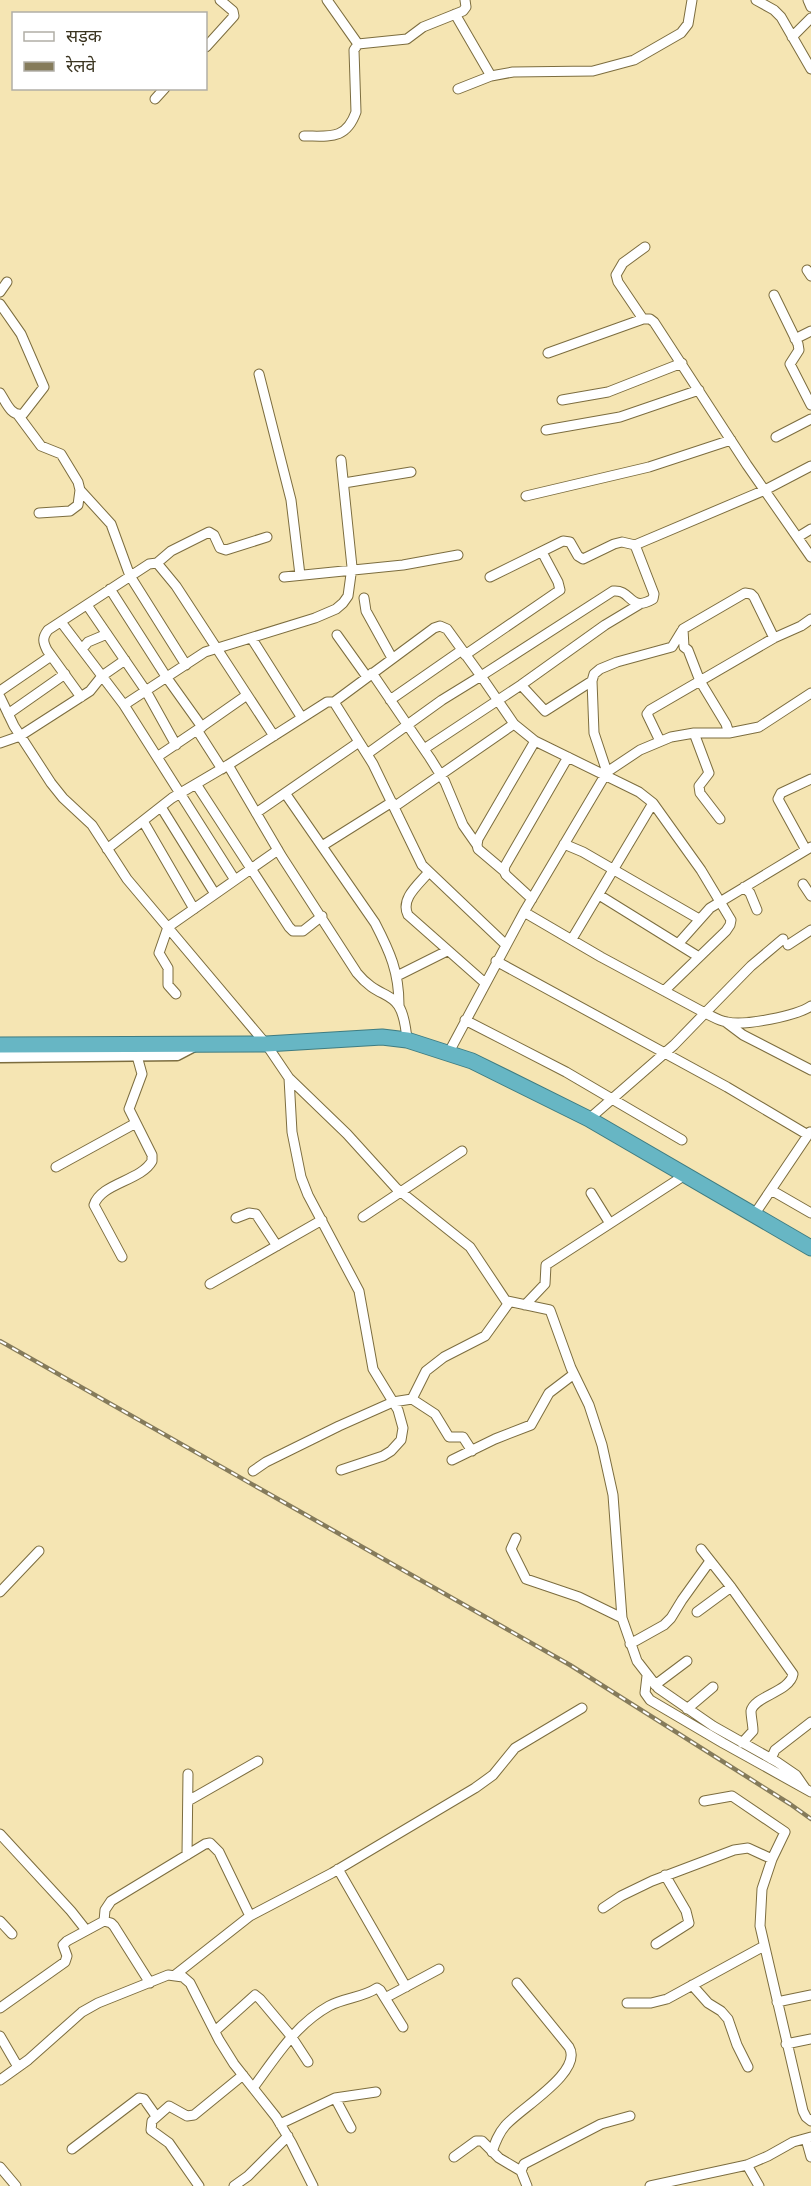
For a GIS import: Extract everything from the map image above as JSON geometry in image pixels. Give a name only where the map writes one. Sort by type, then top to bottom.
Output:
[{"type":"highway","points":[[0,1045],[266,1044],[360,1037],[395,1037],[407,1040],[448,1052],[495,1072],[589,1119],[811,1248]]},
{"type":"street","points":[[207,46],[234,16],[233,11],[220,0]]},
{"type":"street","points":[[327,0],[358,44]]},
{"type":"street","points":[[358,44],[407,39],[423,27],[463,11],[466,7],[465,0]]},
{"type":"street","points":[[458,89],[491,76],[513,72],[593,71],[634,60],[681,33],[688,24],[692,0]]},
{"type":"street","points":[[756,0],[781,16],[811,69]]},
{"type":"street","points":[[808,0],[811,7]]},
{"type":"street","points":[[456,14],[491,76]]},
{"type":"street","points":[[792,37],[811,18]]},
{"type":"street","points":[[304,136],[338,135],[346,130],[353,121],[356,112],[354,50],[358,44]]},
{"type":"street","points":[[155,99],[163,90]]},
{"type":"street","points":[[643,319],[618,282],[616,275],[623,263],[645,247]]},
{"type":"street","points":[[0,292],[8,282]]},
{"type":"street","points":[[774,295],[799,350],[790,364],[811,405]]},
{"type":"street","points":[[0,304],[21,334],[43,384],[42,390],[23,414],[18,415]]},
{"type":"street","points":[[548,353],[643,319],[650,319],[658,326],[731,440],[811,557]]},
{"type":"street","points":[[795,339],[811,331]]},
{"type":"street","points":[[562,400],[608,392],[682,363]]},
{"type":"street","points":[[259,375],[291,500],[300,575]]},
{"type":"street","points":[[546,430],[620,417],[699,390]]},
{"type":"street","points":[[0,393],[12,412],[18,415],[41,446],[61,454],[78,482],[80,490],[78,505],[70,511],[39,513]]},
{"type":"street","points":[[776,437],[811,419]]},
{"type":"street","points":[[526,496],[649,466],[731,440]]},
{"type":"street","points":[[124,705],[205,652],[218,650],[315,618],[336,609],[348,596],[351,571],[341,460]]},
{"type":"street","points":[[490,577],[567,540],[578,556],[583,559],[614,544],[622,542],[635,545],[765,490],[811,466]]},
{"type":"street","points":[[344,483],[411,472]]},
{"type":"street","points":[[80,490],[111,524],[130,576],[186,665]]},
{"type":"street","points":[[798,537],[811,529]]},
{"type":"street","points":[[81,697],[44,645],[43,638],[48,630],[149,564],[157,563],[171,551],[209,532],[214,535],[220,548],[226,550],[267,537]]},
{"type":"street","points":[[424,749],[605,625],[639,604],[653,599],[654,594],[635,545]]},
{"type":"street","points":[[390,700],[560,590],[542,552]]},
{"type":"street","points":[[284,577],[403,565],[458,555]]},
{"type":"street","points":[[157,563],[176,586],[274,736]]},
{"type":"street","points":[[110,590],[361,978],[399,1005]]},
{"type":"street","points":[[367,754],[441,700],[613,591],[622,592],[639,604]]},
{"type":"street","points":[[672,647],[683,629],[748,593],[754,597],[774,638]]},
{"type":"street","points":[[364,598],[366,611],[392,658]]},
{"type":"street","points":[[87,605],[146,691],[176,744]]},
{"type":"street","points":[[660,741],[647,714],[655,706],[811,619]]},
{"type":"street","points":[[61,622],[124,705],[235,880]]},
{"type":"street","points":[[107,849],[180,794],[327,702],[333,702],[434,628],[440,626],[447,629],[514,724],[535,741],[605,774],[639,792],[653,803],[721,901],[729,915],[730,925],[664,991]]},
{"type":"street","points":[[683,629],[684,647]]},
{"type":"street","points":[[82,649],[88,642],[107,633]]},
{"type":"street","points":[[337,635],[390,700],[424,749],[441,775],[463,825],[477,844],[478,849],[532,899]]},
{"type":"street","points":[[252,639],[302,718]]},
{"type":"street","points":[[605,774],[594,733],[592,681],[594,674],[600,669],[672,647],[684,647],[688,650],[700,681],[729,733]]},
{"type":"street","points":[[0,691],[51,656]]},
{"type":"street","points":[[0,743],[20,736],[81,697],[90,691],[102,676],[125,660]]},
{"type":"street","points":[[8,714],[65,674]]},
{"type":"street","points":[[520,685],[545,711],[592,681]]},
{"type":"street","points":[[448,1052],[505,944],[605,774],[640,750],[680,734],[729,733],[759,727],[811,693]]},
{"type":"street","points":[[157,757],[247,695]]},
{"type":"street","points":[[0,697],[20,736],[51,783],[63,798],[92,825],[127,879],[266,1044],[289,1078],[315,1102],[389,1182],[470,1247],[489,1279],[507,1301],[508,1307],[485,1336],[444,1357],[426,1371],[412,1399]]},
{"type":"street","points":[[333,702],[367,754],[417,856],[429,873],[505,944]]},
{"type":"street","points":[[322,846],[441,775],[514,724]]},
{"type":"street","points":[[694,733],[709,773],[698,790],[720,819]]},
{"type":"street","points":[[477,844],[535,741]]},
{"type":"street","points":[[256,813],[359,742]]},
{"type":"street","points":[[504,871],[568,757]]},
{"type":"street","points":[[678,944],[710,908],[808,848],[778,799],[782,793],[811,779]]},
{"type":"street","points":[[196,784],[293,931],[303,932],[322,916]]},
{"type":"street","points":[[285,793],[375,923],[394,962],[399,1005],[405,1018],[407,1040]]},
{"type":"street","points":[[572,939],[653,803]]},
{"type":"street","points":[[161,807],[215,894]]},
{"type":"street","points":[[143,821],[194,909]]},
{"type":"street","points":[[564,844],[583,852],[699,919]]},
{"type":"street","points":[[176,994],[168,985],[168,968],[159,953],[168,927],[278,850]]},
{"type":"street","points":[[429,873],[406,900],[405,909],[413,922],[485,983]]},
{"type":"street","points":[[803,884],[811,896]]},
{"type":"street","points":[[744,887],[750,893],[757,910]]},
{"type":"street","points":[[599,895],[699,957]]},
{"type":"street","points":[[524,912],[664,991],[727,1022],[743,1035],[811,1070]]},
{"type":"street","points":[[589,1119],[665,1053],[751,966],[785,942],[811,930]]},
{"type":"street","points":[[397,976],[447,951]]},
{"type":"street","points":[[496,961],[810,1133],[754,1215]]},
{"type":"street","points":[[727,1022],[738,1023],[788,1016],[811,1006]]},
{"type":"street","points":[[465,1020],[530,1052],[682,1140]]},
{"type":"street","points":[[0,1058],[182,1054],[199,1044]]},
{"type":"street","points":[[122,1257],[94,1205],[99,1196],[146,1168],[152,1161],[152,1155],[129,1106],[142,1074],[137,1056]]},
{"type":"street","points":[[289,1078],[296,1159],[308,1195],[359,1292],[373,1369],[393,1402],[403,1428],[401,1440],[397,1446],[383,1456],[341,1470]]},
{"type":"street","points":[[56,1167],[136,1123]]},
{"type":"street","points":[[363,1217],[462,1151]]},
{"type":"street","points":[[525,1305],[545,1284],[546,1265],[609,1222],[685,1175]]},
{"type":"street","points":[[771,1190],[811,1214]]},
{"type":"street","points":[[591,1193],[609,1222]]},
{"type":"street","points":[[236,1218],[249,1213],[256,1214],[277,1246]]},
{"type":"street","points":[[210,1284],[322,1220]]},
{"type":"street","points":[[507,1301],[550,1310],[573,1374],[584,1392],[594,1419],[613,1495],[622,1618],[630,1644],[647,1676],[655,1685],[687,1709],[796,1775],[809,1790]]},
{"type":"street","points":[[452,1460],[531,1425],[549,1393],[573,1374]]},
{"type":"street","points":[[253,1471],[266,1462],[339,1426],[393,1402],[412,1399],[435,1414],[449,1437],[460,1435],[464,1438],[472,1451]]},
{"type":"street","points":[[516,1538],[511,1549],[526,1579],[579,1597],[622,1618]]},
{"type":"street","points":[[700,1549],[731,1587],[793,1674],[790,1683],[754,1706],[751,1712],[753,1731],[742,1743]]},
{"type":"street","points":[[0,1592],[39,1551]]},
{"type":"street","points":[[630,1644],[664,1625],[671,1618],[679,1603],[710,1561]]},
{"type":"street","points":[[696,1612],[731,1587]]},
{"type":"street","points":[[655,1685],[687,1661]]},
{"type":"street","points":[[647,1676],[645,1693],[651,1700],[782,1778],[809,1790]]},
{"type":"street","points":[[687,1709],[713,1687]]},
{"type":"street","points":[[176,1975],[250,1916],[338,1869],[487,1781],[515,1748],[582,1708]]},
{"type":"street","points":[[771,1759],[775,1750],[811,1722]]},
{"type":"street","points":[[188,1801],[258,1761]]},
{"type":"street","points":[[187,1855],[188,1774]]},
{"type":"street","points":[[704,1801],[732,1796],[783,1830],[784,1834],[772,1859],[762,1889],[760,1911],[764,1946],[786,2044],[803,2110],[811,2121]]},
{"type":"street","points":[[0,1834],[86,1930]]},
{"type":"street","points":[[104,1921],[105,1910],[111,1901],[205,1844],[214,1846],[219,1852],[250,1916]]},
{"type":"street","points":[[603,1908],[621,1896],[665,1875],[741,1848],[748,1848],[772,1859]]},
{"type":"street","points":[[338,1869],[406,1987]]},
{"type":"street","points":[[656,1944],[688,1923],[686,1911],[665,1875]]},
{"type":"street","points":[[0,1921],[12,1934]]},
{"type":"street","points":[[0,2008],[62,1966],[67,1959],[63,1948],[64,1943],[104,1921],[114,1926],[150,1983]]},
{"type":"street","points":[[627,2003],[659,2001],[764,1946]]},
{"type":"street","points":[[386,1998],[439,1969]]},
{"type":"street","points":[[0,2080],[82,2013],[99,2003],[168,1975],[183,1977],[190,1983],[215,2031],[243,2075],[288,2136],[313,2186]]},
{"type":"street","points":[[492,2152],[505,2126],[557,2080],[572,2060],[569,2047],[517,1983]]},
{"type":"street","points":[[692,1985],[708,2003],[721,2011],[728,2019],[748,2067]]},
{"type":"street","points":[[253,2088],[291,2036],[318,2013],[345,1999],[362,1996],[377,1988],[386,1998],[403,2027]]},
{"type":"street","points":[[215,2031],[255,1995],[291,2036],[308,2062]]},
{"type":"street","points":[[777,2002],[811,1995]]},
{"type":"street","points":[[0,2036],[18,2067]]},
{"type":"street","points":[[786,2044],[811,2039]]},
{"type":"street","points":[[199,2186],[169,2143],[151,2130],[150,2124],[164,2109],[172,2106],[187,2116],[195,2115],[243,2075]]},
{"type":"street","points":[[280,2124],[335,2098],[376,2092]]},
{"type":"street","points":[[72,2149],[139,2098],[144,2099],[156,2116]]},
{"type":"street","points":[[335,2098],[351,2128]]},
{"type":"street","points":[[520,2171],[528,2161],[593,2128],[613,2119],[630,2116]]},
{"type":"street","points":[[234,2186],[288,2136]]},
{"type":"street","points":[[650,2186],[693,2182],[747,2165],[793,2142],[808,2138],[811,2157]]},
{"type":"street","points":[[454,2157],[479,2140],[520,2171],[527,2186]]},
{"type":"street","points":[[747,2165],[759,2186]]},
{"type":"street","points":[[0,2167],[16,2186]]},
{"type":"railway","points":[[0,1341],[570,1665],[811,1819]]}]
